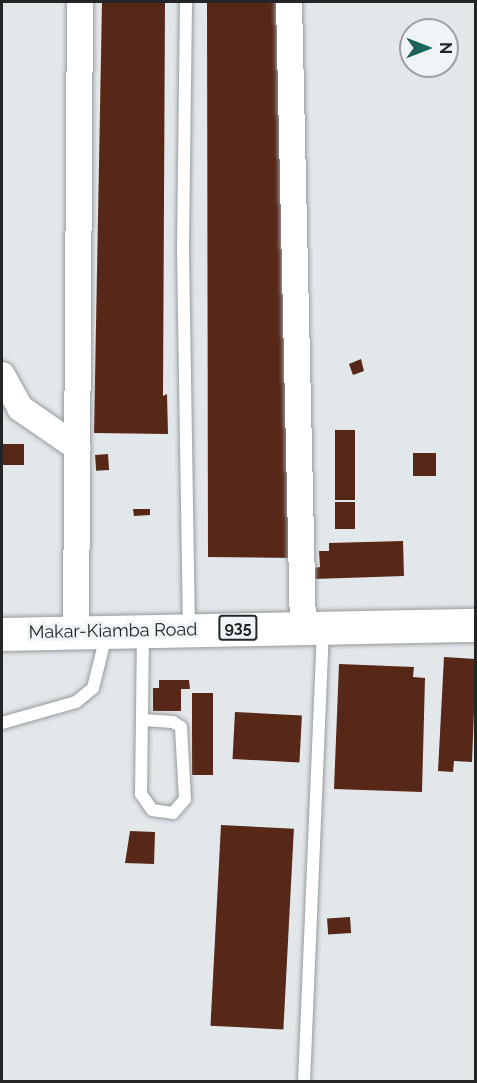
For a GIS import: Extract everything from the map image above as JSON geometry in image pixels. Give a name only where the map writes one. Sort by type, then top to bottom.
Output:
[{"type":"main road","name":"Makar-Kiamba Road","points":[[2,634],[476,625]]},
{"type":"street","points":[[80,2],[78,448],[92,632]]},
{"type":"street","points":[[289,2],[313,627]]},
{"type":"street","points":[[2,375],[20,408],[78,448]]},
{"type":"lane","points":[[186,2],[183,262],[189,629]]},
{"type":"lane","points":[[304,1082],[313,627]]},
{"type":"lane","points":[[143,630],[141,794],[152,810],[173,813],[185,799],[182,728],[173,722],[143,720]]},
{"type":"lane","points":[[2,723],[76,702],[93,688],[92,632]]},
{"type":"building","points":[[102,2],[165,2],[163,396],[167,394],[168,434],[94,433]]},
{"type":"building","points":[[207,2],[276,2],[293,558],[208,557]]},
{"type":"building","points":[[361,359],[364,371],[353,375],[349,364]]},
{"type":"building","points":[[335,430],[355,430],[355,500],[335,500]]},
{"type":"building","points":[[2,444],[24,444],[24,465],[2,465]]},
{"type":"building","points":[[413,453],[436,453],[436,476],[413,476]]},
{"type":"building","points":[[108,454],[109,470],[96,471],[95,455]]},
{"type":"building","points":[[335,502],[355,502],[355,529],[335,529]]},
{"type":"building","points":[[133,509],[150,509],[150,515],[134,516]]},
{"type":"building","points":[[403,541],[404,576],[314,579],[314,568],[320,567],[319,551],[329,551],[329,543]]},
{"type":"building","points":[[444,657],[476,659],[472,762],[454,761],[453,772],[438,771]]},
{"type":"building","points":[[339,664],[414,667],[413,677],[425,678],[422,792],[334,789]]},
{"type":"building","points":[[159,680],[189,680],[190,689],[181,689],[181,711],[153,711],[153,688],[159,688]]},
{"type":"building","points":[[192,693],[213,693],[213,775],[192,775]]},
{"type":"building","points":[[235,712],[302,716],[299,762],[233,759]]},
{"type":"building","points":[[221,825],[294,829],[283,1030],[210,1026]]},
{"type":"building","points":[[130,831],[155,832],[154,864],[125,863]]},
{"type":"building","points":[[350,917],[351,933],[328,935],[327,919]]}]
